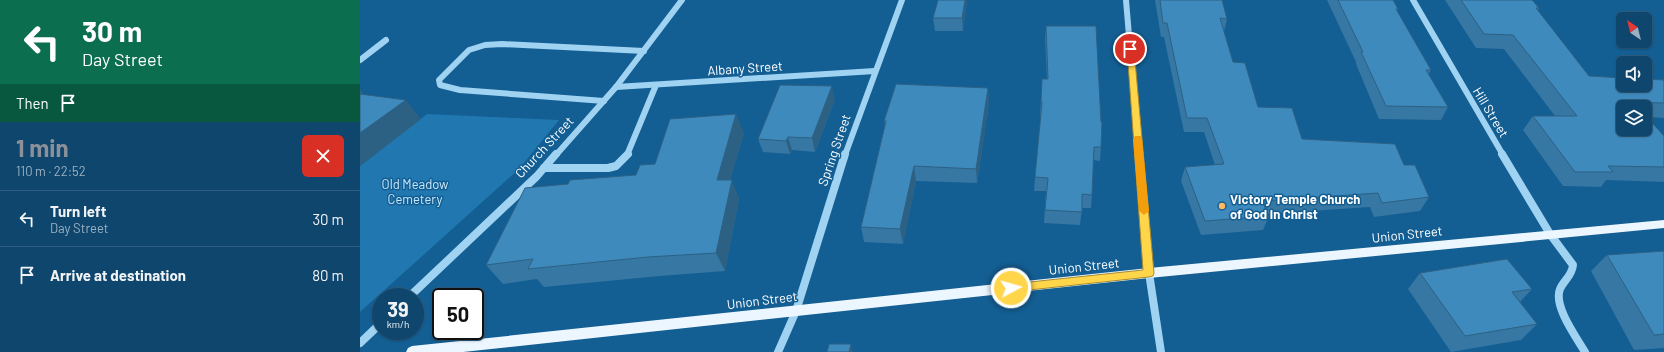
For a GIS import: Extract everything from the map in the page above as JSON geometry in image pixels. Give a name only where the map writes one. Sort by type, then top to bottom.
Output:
[{"type":"main road","name":"Union Street","points":[[412,352],[1149,273],[1664,224]]},
{"type":"street","name":"Church Street","points":[[418,288],[544,168],[616,87],[682,0]]},
{"type":"street","name":"Spring Street","points":[[778,352],[796,310],[837,176],[902,0]]},
{"type":"street","points":[[1126,0],[1149,273],[1161,352]]},
{"type":"street","name":"Hill Street","points":[[1413,0],[1454,73],[1550,234],[1573,265],[1573,271],[1570,277],[1559,290],[1558,300],[1585,352]]},
{"type":"street","points":[[360,60],[386,40]]},
{"type":"street","points":[[604,101],[460,90],[440,85],[439,80],[469,50],[486,45],[502,44],[644,51]]},
{"type":"street","name":"Albany Street","points":[[616,87],[875,71]]},
{"type":"street","points":[[544,168],[602,168],[616,166],[628,154],[656,85]]},
{"type":"street","points":[[360,343],[372,332]]},
{"type":"green space","name":"Old Meadow Cemetery","points":[[427,114],[559,120],[519,169],[387,288],[372,288],[372,301],[360,312],[360,166]]},
{"type":"building","points":[[938,0],[965,0],[962,18],[933,18]]},
{"type":"building","points":[[1160,0],[1222,0],[1227,19],[1220,18],[1233,62],[1245,63],[1258,107],[1292,108],[1302,139],[1395,144],[1404,165],[1415,165],[1429,197],[1382,203],[1378,193],[1262,201],[1269,216],[1205,221],[1185,167],[1224,164],[1207,118],[1187,118],[1167,23],[1163,23]]},
{"type":"building","points":[[1338,0],[1393,0],[1398,9],[1396,9],[1431,70],[1426,70],[1448,107],[1386,106],[1361,52],[1363,52]]},
{"type":"building","points":[[1461,0],[1532,0],[1539,8],[1536,8],[1589,76],[1616,78],[1616,92],[1652,92],[1652,79],[1664,80],[1664,103],[1652,103],[1652,100],[1616,100],[1616,136],[1652,136],[1652,123],[1664,136],[1664,167],[1608,166],[1613,172],[1575,172],[1533,116],[1577,116],[1513,35],[1484,34]]},
{"type":"building","points":[[1046,26],[1096,26],[1102,122],[1101,147],[1094,147],[1092,195],[1082,194],[1082,212],[1045,210],[1048,178],[1035,177],[1042,102],[1042,79],[1048,79]]},
{"type":"building","points":[[896,84],[988,88],[976,169],[914,166],[900,229],[861,227],[886,121],[884,121]]},
{"type":"building","points":[[780,85],[832,86],[812,138],[788,137],[786,141],[758,139]]},
{"type":"building","points":[[360,94],[406,100],[360,133]]},
{"type":"building","points":[[736,114],[717,180],[732,180],[716,253],[648,257],[528,269],[533,259],[486,265],[525,188],[568,184],[570,180],[636,175],[640,165],[655,164],[670,119]]},
{"type":"building","points":[[1664,251],[1664,334],[1654,335],[1607,255]]},
{"type":"building","points":[[1507,259],[1532,289],[1512,292],[1537,324],[1465,336],[1420,273]]},
{"type":"building","points":[[829,344],[851,344],[849,352],[827,352]]},
{"type":"slow traffic","points":[[1138,139],[1144,211]]},
{"type":"place","name":"Victory Temple Church of God in Christ","points":[[1222,206]]},
{"type":"route","points":[[1011,288],[1149,273],[1130,49]]}]
